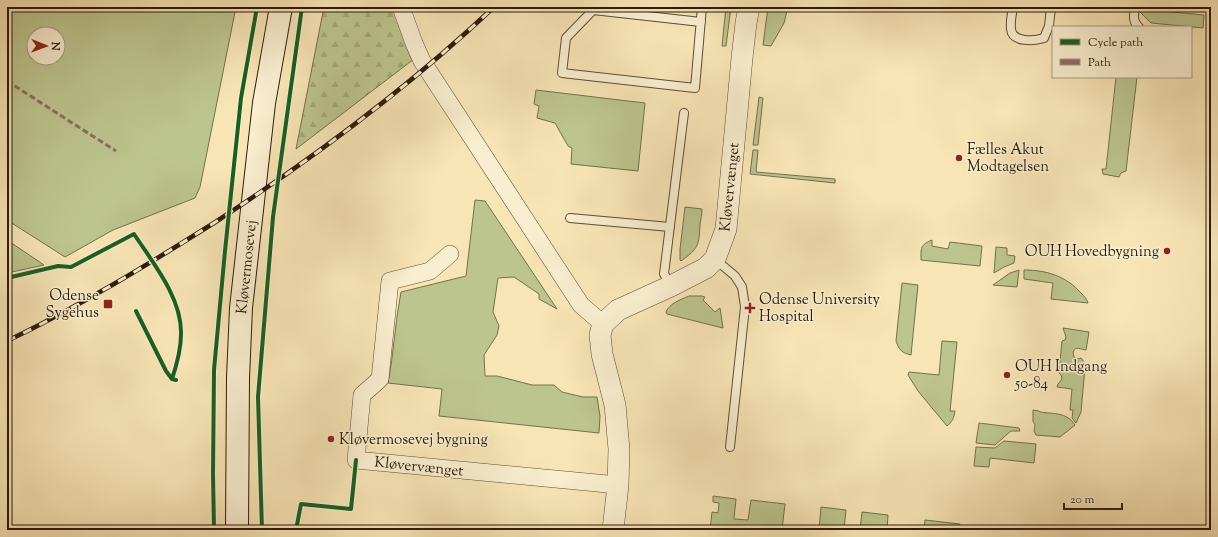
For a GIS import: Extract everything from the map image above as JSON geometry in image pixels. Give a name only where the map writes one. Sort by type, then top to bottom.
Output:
[{"type":"main road","name":"Kløvermosevej","points":[[237,530],[240,308],[264,103],[281,7]]},
{"type":"street","points":[[401,7],[422,61],[581,305],[603,324]]},
{"type":"street","name":"Kløvervænget","points":[[715,259],[726,229],[741,65],[749,7]]},
{"type":"street","name":"Kløvervænget","points":[[450,254],[430,271],[390,281],[380,379],[362,395],[356,460],[618,486]]},
{"type":"street","points":[[613,530],[618,486],[619,449],[615,404],[600,344],[600,334],[603,324],[618,310],[706,268],[715,259]]},
{"type":"lane","points":[[701,22],[594,8],[566,38],[562,73],[695,88],[701,22],[702,7]]},
{"type":"lane","points":[[1013,7],[1010,30],[1012,34],[1021,39],[1033,41],[1044,38],[1048,31],[1051,7]]},
{"type":"lane","points":[[1134,7],[1134,19],[1138,26]]},
{"type":"lane","points":[[671,286],[664,274],[684,113]]},
{"type":"lane","points":[[570,218],[670,228]]},
{"type":"lane","points":[[715,259],[735,276],[742,287],[745,307],[730,446]]},
{"type":"green space","points":[[7,7],[236,7],[200,187],[195,198],[113,230],[65,257],[7,220]]},
{"type":"green space","points":[[324,7],[393,7],[414,59],[296,149]]},
{"type":"green space","points":[[726,7],[731,7],[726,46],[722,46]]},
{"type":"green space","points":[[768,7],[788,7],[784,23],[771,46],[763,45]]},
{"type":"green space","points":[[1140,9],[1204,15],[1203,28],[1151,23],[1140,12]]},
{"type":"green space","points":[[1116,78],[1137,78],[1126,171],[1121,173],[1119,177],[1103,174],[1102,169],[1106,169]]},
{"type":"green space","points":[[536,90],[645,103],[638,171],[571,164],[572,148],[568,146],[555,123],[537,118],[539,106],[534,104]]},
{"type":"green space","points":[[759,97],[763,98],[758,145],[753,145]]},
{"type":"green space","points":[[753,150],[758,150],[756,172],[835,179],[835,183],[750,174]]},
{"type":"green space","points":[[475,200],[485,201],[557,309],[539,299],[539,294],[514,277],[498,278],[493,312],[499,326],[497,335],[484,355],[485,376],[497,376],[532,385],[554,385],[562,392],[583,397],[597,397],[600,416],[599,433],[439,416],[442,389],[388,383],[401,292],[466,276]]},
{"type":"green space","points":[[685,207],[702,209],[702,213],[697,246],[681,261],[680,249]]},
{"type":"green space","points":[[7,240],[44,265],[7,273]]},
{"type":"green space","points":[[932,240],[932,246],[948,249],[950,242],[982,246],[980,266],[921,260],[923,245]]},
{"type":"green space","points":[[996,247],[1007,248],[1007,255],[1015,256],[1014,263],[994,273]]},
{"type":"green space","points":[[1019,270],[1017,287],[993,285],[1010,273]]},
{"type":"green space","points":[[1024,270],[1040,271],[1062,278],[1075,287],[1088,303],[1051,299],[1053,283],[1024,279]]},
{"type":"green space","points":[[902,283],[918,285],[911,355],[901,351],[896,341]]},
{"type":"green space","points":[[689,296],[705,297],[703,300],[715,312],[720,308],[723,328],[667,314],[666,312],[673,304]]},
{"type":"green space","points":[[1063,328],[1089,332],[1086,350],[1077,348],[1073,352],[1074,357],[1077,359],[1081,358],[1085,363],[1081,412],[1076,423],[1072,418],[1073,410],[1070,410],[1072,389],[1057,387],[1062,379],[1059,373],[1062,341],[1065,340],[1066,337]]},
{"type":"green space","points":[[942,341],[957,342],[950,411],[955,411],[952,420],[947,426],[918,391],[908,375],[909,372],[939,375]]},
{"type":"green space","points":[[1033,410],[1064,416],[1075,425],[1060,437],[1036,435],[1034,431],[1035,425],[1033,421]]},
{"type":"green space","points":[[979,423],[1019,428],[1020,431],[1011,431],[995,445],[976,443]]},
{"type":"green space","points":[[1004,441],[1036,444],[1034,463],[990,458],[989,467],[974,466],[976,447],[995,448]]},
{"type":"green space","points":[[713,496],[736,499],[734,519],[748,520],[751,500],[785,504],[782,530],[710,530],[712,512],[718,513],[719,503],[713,502]]},
{"type":"green space","points":[[821,507],[846,510],[844,530],[819,530]]},
{"type":"green space","points":[[862,512],[888,515],[887,530],[860,530]]},
{"type":"green space","points":[[925,520],[960,524],[959,530],[924,530]]},
{"type":"railway","points":[[7,341],[61,314],[140,269],[254,197],[290,172],[395,93],[462,37],[494,7]]},
{"type":"marked path","points":[[7,81],[116,151]]},
{"type":"cycle path","points":[[214,530],[214,370],[241,98],[257,7]]},
{"type":"cycle path","points":[[262,530],[258,397],[273,217],[302,7]]},
{"type":"cycle path","points":[[7,278],[58,266],[71,267],[134,234],[165,281],[177,307],[180,321],[181,340],[176,368],[172,379]]},
{"type":"cycle path","points":[[136,311],[166,371],[172,379],[176,380]]},
{"type":"cycle path","points":[[296,530],[301,504],[351,509],[356,460]]},
{"type":"place","name":"Fælles Akut Modtagelsen","points":[[959,158]]},
{"type":"place","name":"OUH Hovedbygning","points":[[1167,251]]},
{"type":"place","name":"Odense Sygehus","points":[[108,304]]},
{"type":"place","name":"Odense University Hospital","points":[[750,308]]},
{"type":"place","name":"OUH Indgang 50-84","points":[[1007,375]]},
{"type":"place","name":"Kløvermosevej bygning","points":[[331,439]]}]
